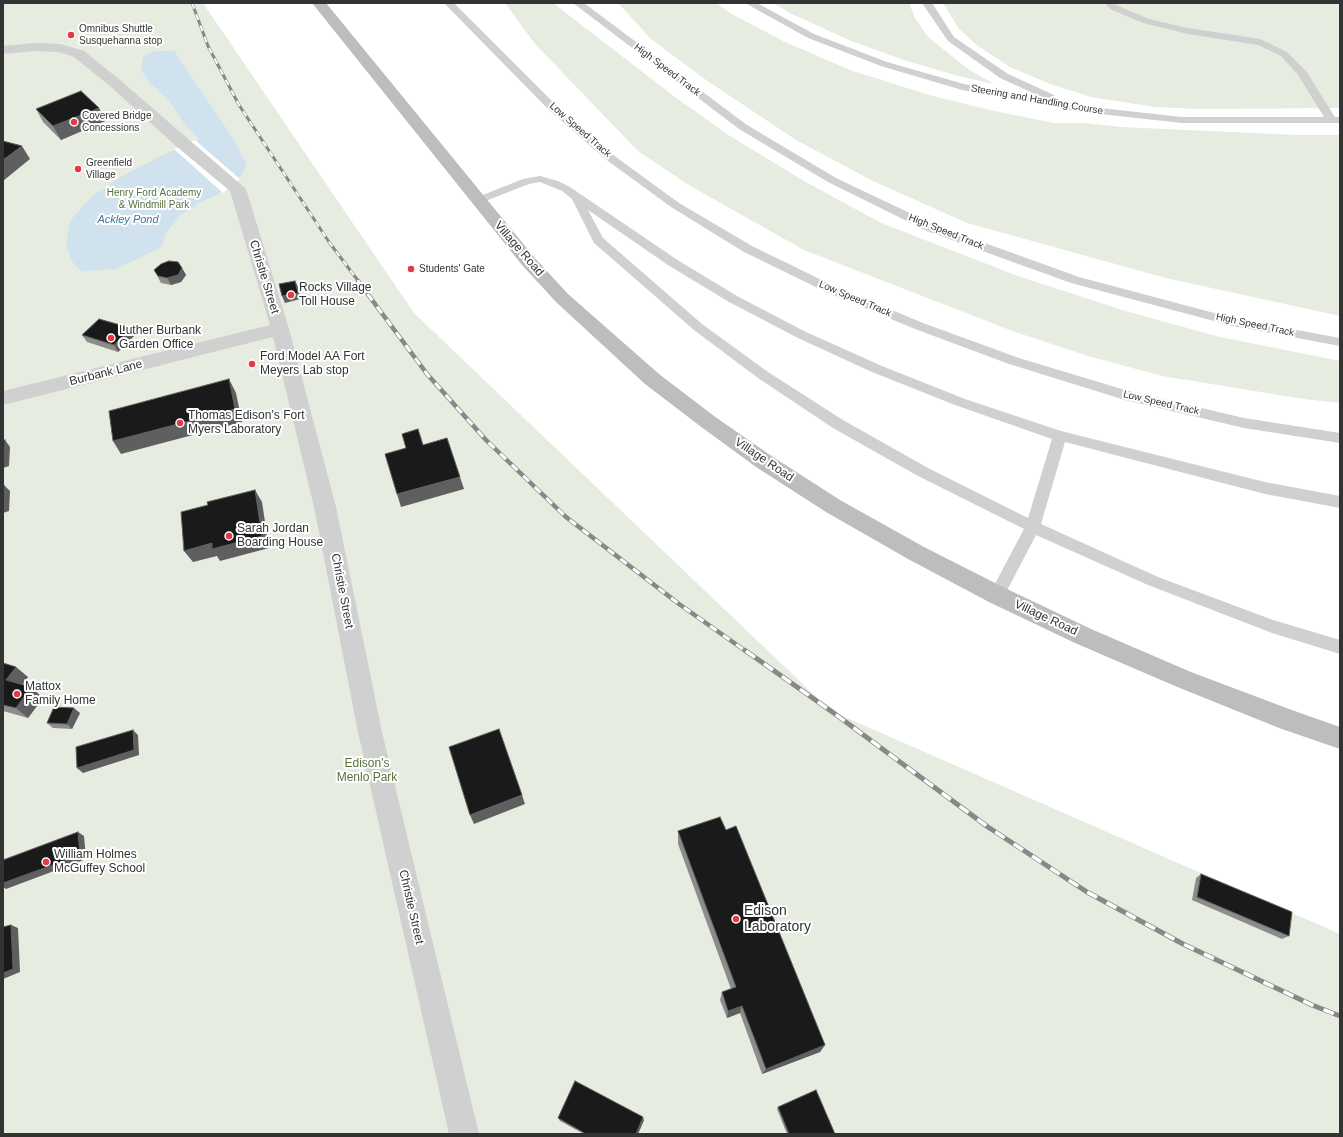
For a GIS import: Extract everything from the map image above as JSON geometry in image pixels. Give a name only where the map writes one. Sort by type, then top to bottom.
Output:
[{"type":"street","name":"Village Road","points":[[319,3],[507,236],[562,298],[652,379],[707,421],[763,461],[833,506],[916,553],[997,595],[1083,636],[1176,676],[1288,720],[1340,738]]},
{"type":"street","name":"Christie Street","points":[[3,50],[36,47],[60,48],[79,54],[238,189],[280,329],[325,507],[370,732],[464,1134]]},
{"type":"street","name":"Burbank Lane","points":[[3,398],[280,329]]},
{"type":"lane","name":"Low Speed Track","points":[[449,3],[551,106],[608,156],[675,205],[748,249],[830,289],[919,326],[1007,358],[1126,395],[1244,423],[1340,438]]},
{"type":"lane","name":"High Speed Track","points":[[578,3],[743,127],[832,180],[931,228],[1075,280],[1233,322],[1340,342]]},
{"type":"lane","name":"Steering and Handling Course","points":[[750,3],[811,36],[884,64],[962,87],[1073,108],[1182,120],[1336,120]]},
{"type":"lane","points":[[927,3],[950,39],[1004,76],[1073,108]]},
{"type":"lane","points":[[1110,3],[1113,7],[1146,21],[1188,31],[1260,42],[1284,54],[1302,73],[1336,120]]},
{"type":"lane","points":[[479,200],[527,181],[540,179],[554,183],[566,189],[672,262],[733,299],[802,335],[877,369],[960,402],[1060,436],[1265,488],[1340,502]]},
{"type":"lane","points":[[576,197],[598,240],[698,327],[763,375],[845,428],[923,472],[1033,527],[1153,581],[1272,626],[1340,647]]},
{"type":"lane","points":[[997,595],[1033,527],[1060,436]]},
{"type":"green space","name":"Edison's Menlo Park","points":[[3,3],[203,3],[414,313],[831,711],[1340,934],[1340,1134],[3,1134]]},
{"type":"green space","points":[[505,3],[553,3],[675,97],[730,136],[804,181],[881,223],[1018,276],[1122,310],[1220,337],[1340,361],[1340,403],[1304,399],[1162,376],[1088,356],[1015,332],[804,250],[687,184],[638,151],[535,44]]},
{"type":"green space","points":[[618,3],[716,3],[730,13],[783,41],[850,70],[929,95],[990,110],[1054,123],[1085,123],[1121,127],[1296,135],[1340,135],[1340,316],[1166,278],[967,223],[873,181],[796,140],[706,80],[651,39]]},
{"type":"green space","points":[[773,3],[909,3],[915,18],[928,37],[968,69],[994,84],[958,76],[904,60],[851,41],[792,14]]},
{"type":"green space","points":[[943,3],[1340,3],[1340,108],[1201,109],[1155,107],[1091,97],[1050,84],[1010,67],[978,46],[959,29]]},
{"type":"water","name":"Ackley Pond","points":[[155,51],[174,51],[232,137],[247,165],[240,177],[219,194],[199,203],[180,216],[166,232],[162,247],[116,269],[80,271],[72,261],[66,245],[70,221],[91,197],[122,176],[163,155],[198,141],[198,138],[186,126],[169,101],[149,82],[141,69],[143,57]]},
{"type":"pier","points":[[195,140],[240,179],[223,193],[174,149]]},
{"type":"building","points":[[81,91],[99,108],[53,126],[36,109]]},
{"type":"building","points":[[3,141],[22,146],[3,160]]},
{"type":"building","points":[[169,261],[178,262],[182,268],[178,275],[167,278],[158,276],[154,270],[161,264]]},
{"type":"building","points":[[295,281],[298,293],[282,296],[279,284]]},
{"type":"building","points":[[99,319],[131,328],[114,345],[82,335]]},
{"type":"building","points":[[229,379],[235,409],[113,441],[109,411]]},
{"type":"building","points":[[418,429],[423,445],[447,438],[460,477],[397,494],[385,454],[406,448],[402,434]]},
{"type":"building","points":[[5,440],[4,460],[3,460],[3,441]]},
{"type":"building","name":"Sarah Jordan Boarding House","points":[[255,490],[262,536],[212,549],[212,543],[184,551],[181,512],[208,505],[207,502]]},
{"type":"building","points":[[3,663],[16,667],[6,680],[31,687],[16,708],[3,705]]},
{"type":"building","points":[[54,707],[74,708],[67,724],[47,723]]},
{"type":"building","points":[[499,729],[522,795],[470,815],[449,747]]},
{"type":"building","points":[[133,730],[134,750],[77,768],[76,747]]},
{"type":"building","name":"Edison Laboratory","points":[[720,817],[726,830],[736,826],[825,1045],[766,1069],[742,1006],[728,1011],[722,992],[736,987],[678,831]]},
{"type":"building","name":"William Holmes McGuffey School","points":[[78,832],[80,855],[3,883],[3,860]]},
{"type":"building","points":[[1201,874],[1292,912],[1289,936],[1197,897]]},
{"type":"building","points":[[11,925],[13,969],[3,973],[3,927]]},
{"type":"building","points":[[575,1081],[643,1117],[636,1134],[586,1134],[558,1118]]},
{"type":"building","points":[[816,1090],[835,1134],[789,1134],[778,1107]]},
{"type":"railway","points":[[192,3],[208,46],[239,105],[329,242],[359,282]]},
{"type":"railway","points":[[358,281],[427,374],[486,440],[566,517],[679,604],[747,652]]},
{"type":"railway","points":[[746,651],[831,711],[988,827],[1087,892],[1183,944],[1312,1005],[1340,1016]]},
{"type":"place","name":"Omnibus Shuttle Susquehanna stop","points":[[71,35]]},
{"type":"place","name":"Covered Bridge Concessions","points":[[74,122]]},
{"type":"place","name":"Greenfield Village","points":[[78,169]]},
{"type":"place","name":"Students' Gate","points":[[411,269]]},
{"type":"place","name":"Rocks Village Toll House","points":[[291,295]]},
{"type":"place","name":"Luther Burbank Garden Office","points":[[111,338]]},
{"type":"place","name":"Ford Model AA Fort Meyers Lab stop","points":[[252,364]]},
{"type":"place","name":"Thomas Edison’s Fort Myers Laboratory","points":[[180,423]]},
{"type":"place","name":"Sarah Jordan Boarding House","points":[[229,536]]},
{"type":"place","name":"Mattox Family Home","points":[[17,694]]},
{"type":"place","name":"William Holmes McGuffey School","points":[[46,862]]},
{"type":"place","name":"Edison Laboratory","points":[[736,919]]},
{"type":"park label","name":"Henry Ford Academy & Windmill Park","points":[[154,198]]}]
